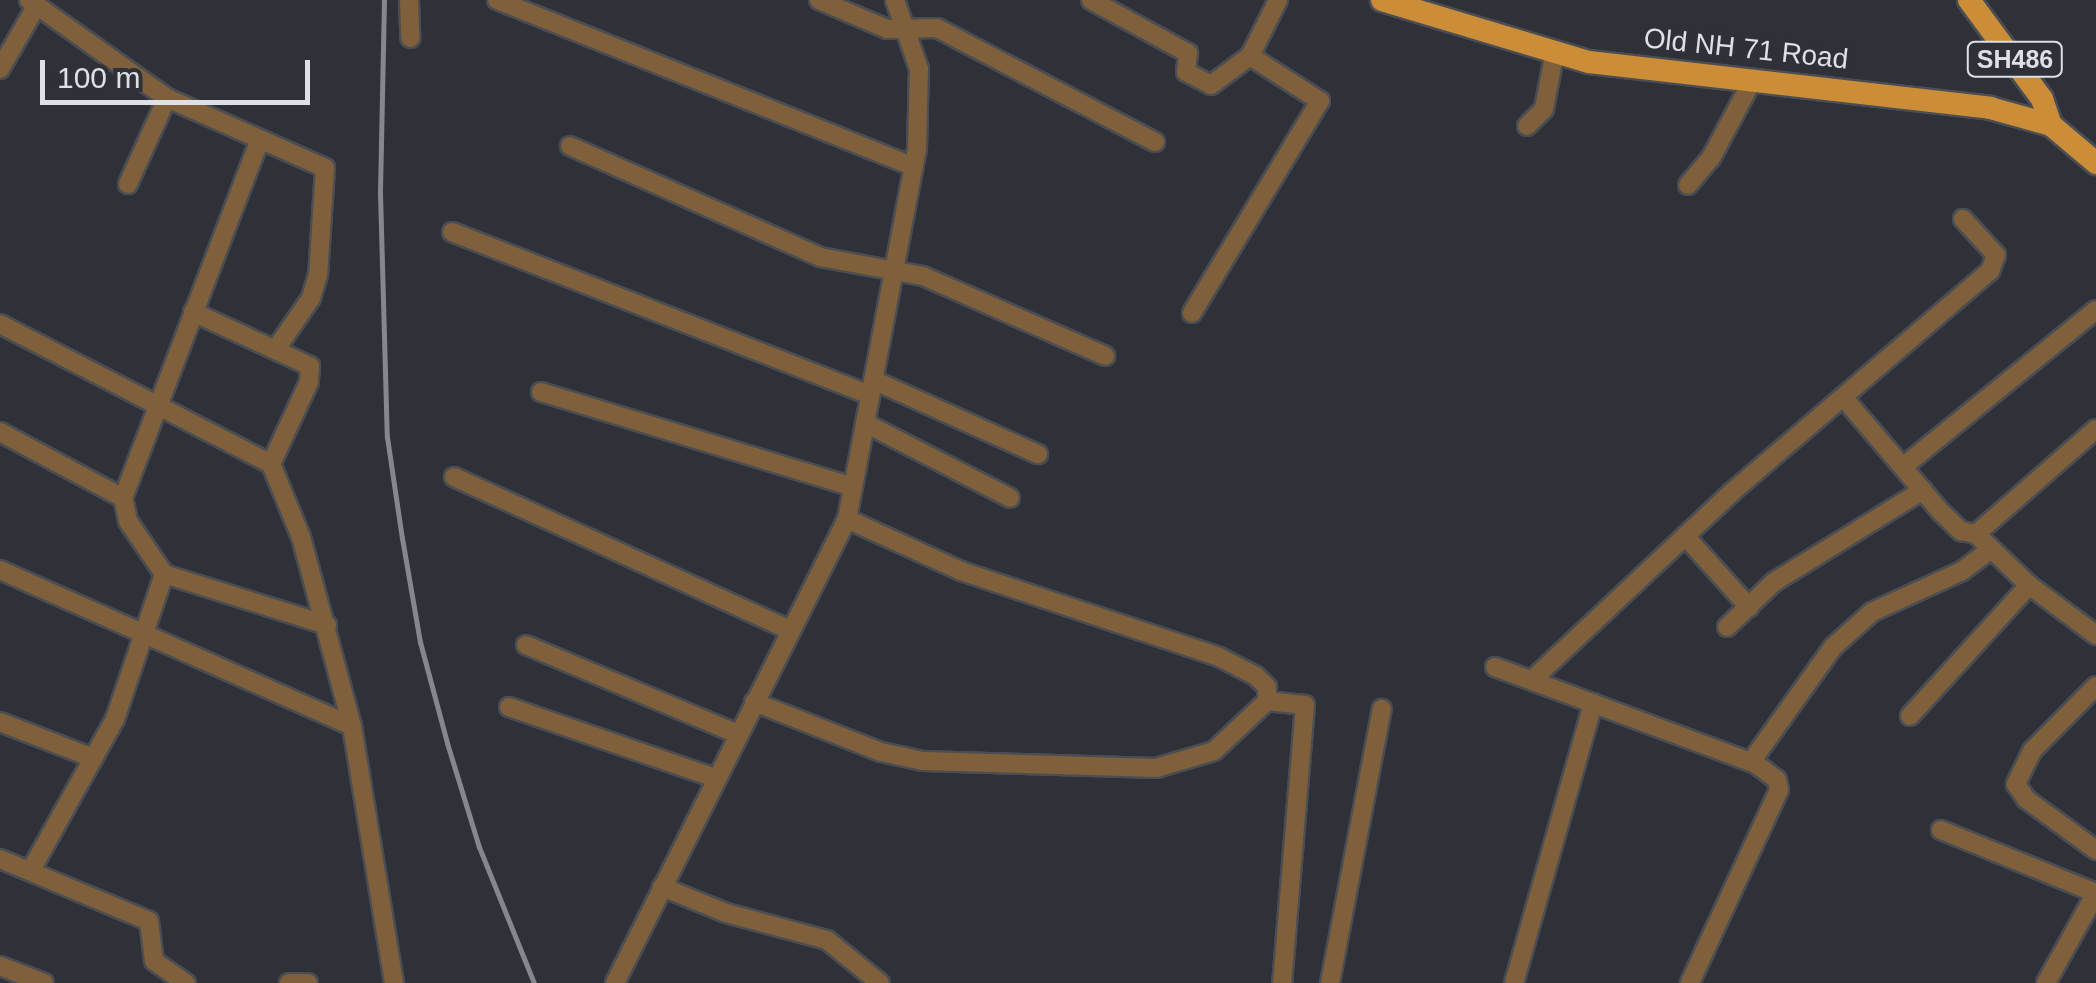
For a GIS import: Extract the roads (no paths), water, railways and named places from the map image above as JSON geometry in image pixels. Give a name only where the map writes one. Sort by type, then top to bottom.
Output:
[{"type":"main road","name":"SH486","points":[[1969,0],[2042,99],[2051,125]]},
{"type":"main road","name":"Old NH 71 Road","points":[[1389,2],[1554,56],[1750,85],[1880,92],[1990,108],[2051,125],[2096,162]]},
{"type":"street","points":[[409,0],[410,38]]},
{"type":"street","points":[[497,0],[914,168]]},
{"type":"street","points":[[819,0],[887,29],[938,28],[1155,142]]},
{"type":"street","points":[[614,983],[847,519],[914,168],[919,68],[895,0]]},
{"type":"street","points":[[1092,0],[1188,53],[1186,72],[1194,80],[1211,85],[1250,56],[1278,0]]},
{"type":"street","points":[[0,69],[33,3],[167,98],[325,168],[314,287],[278,346]]},
{"type":"street","points":[[1192,313],[1320,101],[1250,56]]},
{"type":"street","points":[[1527,126],[1544,109],[1554,56]]},
{"type":"street","points":[[1688,185],[1711,158],[1750,85]]},
{"type":"street","points":[[128,184],[167,98]]},
{"type":"street","points":[[260,139],[123,498],[128,521],[164,574],[327,625]]},
{"type":"street","points":[[570,146],[820,258],[923,276],[1105,356]]},
{"type":"street","points":[[1532,680],[1685,536],[1990,271],[1996,254],[1963,219]]},
{"type":"street","points":[[452,232],[1038,454]]},
{"type":"street","points":[[1904,466],[2096,310]]},
{"type":"street","points":[[193,312],[278,346],[310,366],[309,382],[271,464]]},
{"type":"street","points":[[0,324],[271,464],[327,625],[352,726],[394,983]]},
{"type":"street","points":[[541,392],[853,488]]},
{"type":"street","points":[[1843,396],[1961,531],[1976,534],[2029,585],[2095,638]]},
{"type":"street","points":[[865,423],[1010,498]]},
{"type":"street","points":[[1976,534],[2096,429]]},
{"type":"street","points":[[0,432],[123,498]]},
{"type":"street","points":[[454,477],[790,630]]},
{"type":"street","points":[[1727,627],[1774,582],[1923,490]]},
{"type":"street","points":[[847,519],[961,571],[1218,657],[1256,676],[1267,687],[1268,701]]},
{"type":"street","points":[[1685,536],[1749,606]]},
{"type":"street","points":[[1751,762],[1833,647],[1872,612],[1962,571],[1991,549]]},
{"type":"street","points":[[0,570],[352,726]]},
{"type":"street","points":[[31,870],[115,720],[164,574]]},
{"type":"street","points":[[1910,716],[2029,585]]},
{"type":"street","points":[[526,645],[738,734]]},
{"type":"street","points":[[1495,667],[1751,762],[1778,780],[1779,790],[1690,983]]},
{"type":"street","points":[[2096,686],[2032,751],[2016,784],[2026,799],[2096,850]]},
{"type":"street","points":[[754,702],[849,741],[923,761],[1156,768],[1214,751],[1268,701]]},
{"type":"street","points":[[1268,701],[1310,709],[1282,983]]},
{"type":"street","points":[[1514,983],[1593,702]]},
{"type":"street","points":[[510,706],[716,778]]},
{"type":"street","points":[[1330,983],[1382,710]]},
{"type":"street","points":[[0,744],[4,724],[92,758]]},
{"type":"street","points":[[1941,830],[2096,893],[2046,983]]},
{"type":"street","points":[[0,859],[149,921],[154,961],[186,983]]},
{"type":"street","points":[[662,887],[726,913],[827,940],[880,983]]},
{"type":"street","points":[[0,966],[44,983]]},
{"type":"street","points":[[289,983],[308,983]]},
{"type":"railway","points":[[384,0],[380,193],[387,437],[402,538],[420,642],[447,743],[479,847],[534,983]]}]
